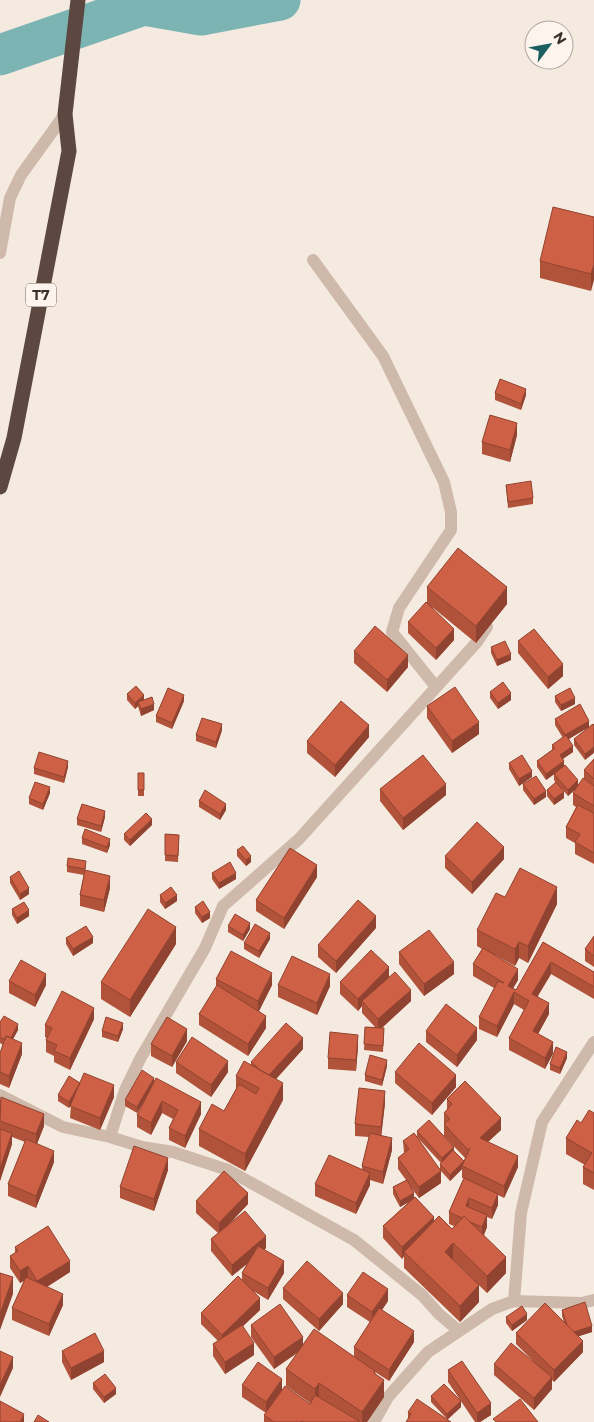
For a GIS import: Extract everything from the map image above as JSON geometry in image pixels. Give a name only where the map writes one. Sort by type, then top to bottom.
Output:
[{"type":"highway","name":"T7","points":[[0,487],[14,438],[69,151],[66,108],[78,0]]},
{"type":"street","points":[[0,253],[10,198],[21,174],[66,108]]},
{"type":"street","points":[[313,260],[383,356],[444,482],[451,512],[451,530],[399,608],[392,632],[436,687]]},
{"type":"street","points":[[110,1137],[125,1090],[140,1059],[204,948],[223,906],[299,839],[477,642],[493,618]]},
{"type":"street","points":[[514,1301],[521,1213],[542,1122],[594,1042]]},
{"type":"street","points":[[0,1096],[63,1127],[110,1137],[142,1147],[188,1156],[228,1170],[354,1240],[422,1294],[439,1314],[459,1331]]},
{"type":"street","points":[[374,1422],[388,1398],[428,1352],[492,1309],[514,1301],[582,1303],[594,1300]]},
{"type":"building","points":[[553,207],[594,217],[594,264],[591,274],[540,261]]},
{"type":"building","points":[[500,379],[526,389],[521,404],[495,393]]},
{"type":"building","points":[[490,415],[517,423],[510,450],[482,442]]},
{"type":"building","points":[[531,481],[533,498],[508,502],[506,485]]},
{"type":"building","points":[[458,548],[507,587],[476,626],[427,587]]},
{"type":"building","points":[[426,602],[454,629],[436,648],[408,622]]},
{"type":"building","points":[[375,626],[408,655],[387,680],[354,651]]},
{"type":"building","points":[[534,629],[563,664],[548,677],[518,641]]},
{"type":"building","points":[[505,641],[511,654],[497,660],[491,647]]},
{"type":"building","points":[[503,682],[511,693],[498,703],[490,692]]},
{"type":"building","points":[[136,686],[144,695],[135,703],[127,694]]},
{"type":"building","points":[[455,687],[479,722],[452,741],[427,706]]},
{"type":"building","points":[[168,688],[184,695],[172,723],[156,716]]},
{"type":"building","points":[[570,688],[575,698],[561,705],[555,696]]},
{"type":"building","points":[[152,697],[154,704],[141,709],[138,702]]},
{"type":"building","points":[[341,701],[369,725],[335,765],[307,741]]},
{"type":"building","points":[[580,704],[589,721],[565,735],[555,719]]},
{"type":"building","points":[[202,718],[222,724],[216,742],[196,735]]},
{"type":"building","points":[[593,724],[594,747],[585,754],[574,739]]},
{"type":"building","points":[[566,735],[573,746],[560,755],[564,761],[546,774],[537,761],[555,748],[552,745]]},
{"type":"building","points":[[39,752],[68,761],[64,777],[34,768]]},
{"type":"building","points":[[423,755],[446,784],[403,818],[380,789]]},
{"type":"building","points":[[522,755],[532,771],[519,779],[509,763]]},
{"type":"building","points":[[594,759],[594,779],[584,770]]},
{"type":"building","points":[[565,765],[578,780],[568,790],[554,774]]},
{"type":"building","points":[[138,773],[144,773],[144,790],[138,790]]},
{"type":"building","points":[[536,776],[546,791],[534,799],[523,784]]},
{"type":"building","points":[[583,778],[594,786],[594,806],[573,793]]},
{"type":"building","points":[[35,782],[50,787],[43,804],[29,798]]},
{"type":"building","points":[[556,782],[564,792],[554,799],[547,790]]},
{"type":"building","points":[[205,790],[226,804],[220,814],[199,801]]},
{"type":"building","points":[[82,804],[105,811],[101,826],[77,819]]},
{"type":"building","points":[[578,805],[594,813],[594,853],[575,842],[580,834],[566,827]]},
{"type":"building","points":[[146,813],[152,819],[130,840],[124,834]]},
{"type":"building","points":[[477,822],[504,847],[472,882],[445,856]]},
{"type":"building","points":[[85,829],[110,839],[107,847],[82,838]]},
{"type":"building","points":[[165,834],[179,835],[178,856],[165,855]]},
{"type":"building","points":[[243,846],[251,856],[246,860],[237,850]]},
{"type":"building","points":[[290,848],[317,865],[284,918],[256,900]]},
{"type":"building","points":[[68,858],[86,861],[85,869],[67,866]]},
{"type":"building","points":[[230,862],[236,873],[219,883],[212,873]]},
{"type":"building","points":[[520,868],[557,887],[528,946],[519,942],[515,949],[477,930],[496,893],[505,897]]},
{"type":"building","points":[[85,870],[110,876],[104,900],[80,895]]},
{"type":"building","points":[[19,871],[29,888],[20,894],[10,877]]},
{"type":"building","points":[[171,887],[177,895],[165,903],[160,895]]},
{"type":"building","points":[[358,900],[376,916],[336,961],[318,945]]},
{"type":"building","points":[[203,901],[210,912],[202,917],[195,907]]},
{"type":"building","points":[[24,902],[29,910],[17,918],[12,909]]},
{"type":"building","points":[[148,909],[176,927],[130,1000],[101,982]]},
{"type":"building","points":[[235,914],[250,923],[243,935],[228,926]]},
{"type":"building","points":[[255,924],[270,933],[259,951],[244,943]]},
{"type":"building","points":[[86,926],[93,937],[73,949],[66,938]]},
{"type":"building","points":[[429,930],[454,962],[424,984],[399,952]]},
{"type":"building","points":[[594,936],[594,956],[585,949]]},
{"type":"building","points":[[543,942],[594,972],[594,987],[551,962],[532,994],[549,1003],[533,1031],[553,1042],[545,1058],[509,1038],[529,1001],[514,992],[497,1026],[479,1017],[498,981],[504,983],[473,964],[483,948],[518,969],[508,986],[516,990]]},
{"type":"building","points":[[371,950],[389,967],[358,999],[340,982]]},
{"type":"building","points":[[231,951],[272,973],[258,1001],[216,979]]},
{"type":"building","points":[[292,956],[330,974],[317,1003],[278,985]]},
{"type":"building","points":[[21,960],[46,974],[35,995],[9,981]]},
{"type":"building","points":[[395,972],[411,990],[378,1019],[362,1001]]},
{"type":"building","points":[[217,985],[266,1016],[248,1044],[199,1014]]},
{"type":"building","points":[[62,991],[94,1008],[70,1058],[54,1051],[57,1045],[46,1040],[52,1028],[45,1025]]},
{"type":"building","points":[[446,1004],[477,1028],[457,1055],[426,1031]]},
{"type":"building","points":[[4,1016],[18,1024],[11,1038],[6,1036],[5,1040],[0,1037],[0,1022]]},
{"type":"building","points":[[106,1017],[123,1023],[118,1036],[102,1031]]},
{"type":"building","points":[[167,1017],[187,1029],[172,1056],[151,1044]]},
{"type":"building","points":[[286,1023],[303,1038],[269,1075],[251,1062]]},
{"type":"building","points":[[365,1027],[384,1028],[383,1046],[364,1044]]},
{"type":"building","points":[[330,1032],[358,1035],[356,1060],[328,1058]]},
{"type":"building","points":[[6,1036],[22,1043],[9,1076],[0,1072],[0,1053]]},
{"type":"building","points":[[192,1037],[228,1061],[211,1085],[176,1062]]},
{"type":"building","points":[[419,1043],[456,1075],[432,1103],[395,1072]]},
{"type":"building","points":[[556,1047],[567,1052],[560,1068],[550,1064]]},
{"type":"building","points":[[370,1055],[387,1060],[382,1080],[365,1075]]},
{"type":"building","points":[[244,1061],[283,1083],[245,1154],[199,1129],[212,1104],[224,1111],[239,1084],[256,1094],[259,1088],[236,1076]]},
{"type":"building","points":[[142,1070],[154,1078],[137,1107],[125,1100]]},
{"type":"building","points":[[84,1073],[114,1085],[100,1118],[70,1106]]},
{"type":"building","points":[[69,1076],[80,1083],[69,1102],[58,1095]]},
{"type":"building","points":[[156,1078],[201,1102],[185,1136],[169,1128],[178,1110],[162,1101],[151,1123],[137,1115]]},
{"type":"building","points":[[465,1081],[501,1118],[480,1138],[518,1156],[504,1186],[462,1166],[470,1148],[468,1150],[444,1124],[450,1119],[444,1113],[452,1104],[447,1099]]},
{"type":"building","points":[[359,1088],[385,1091],[381,1127],[355,1124]]},
{"type":"building","points":[[1,1097],[44,1114],[36,1134],[0,1121]]},
{"type":"building","points":[[589,1110],[594,1113],[594,1173],[583,1167],[592,1153],[566,1138],[577,1120],[581,1123]]},
{"type":"building","points":[[429,1120],[454,1147],[442,1158],[417,1131]]},
{"type":"building","points":[[0,1129],[12,1133],[0,1169]]},
{"type":"building","points":[[370,1133],[392,1138],[383,1172],[362,1166]]},
{"type":"building","points":[[414,1133],[441,1171],[419,1187],[398,1158],[409,1149],[403,1141]]},
{"type":"building","points":[[26,1139],[54,1151],[36,1196],[8,1184]]},
{"type":"building","points":[[134,1146],[168,1158],[154,1199],[120,1187]]},
{"type":"building","points":[[453,1150],[464,1161],[450,1175],[440,1164]]},
{"type":"building","points":[[329,1155],[370,1173],[356,1203],[315,1184]]},
{"type":"building","points":[[224,1171],[248,1193],[219,1223],[196,1201]]},
{"type":"building","points":[[464,1178],[498,1194],[492,1208],[469,1198],[466,1206],[487,1215],[482,1227],[470,1222],[464,1216],[462,1218],[449,1212]]},
{"type":"building","points":[[407,1180],[414,1193],[400,1201],[393,1187]]},
{"type":"building","points":[[415,1197],[434,1217],[402,1247],[383,1226]]},
{"type":"building","points":[[245,1211],[266,1236],[232,1265],[211,1239]]},
{"type":"building","points":[[439,1216],[452,1229],[464,1216],[506,1257],[487,1276],[453,1243],[445,1252],[479,1285],[460,1306],[404,1252]]},
{"type":"building","points":[[48,1226],[70,1261],[37,1281],[28,1266],[20,1271],[10,1256],[18,1251],[15,1247]]},
{"type":"building","points":[[258,1246],[284,1261],[268,1288],[242,1273]]},
{"type":"building","points":[[307,1261],[343,1293],[319,1319],[283,1288]]},
{"type":"building","points":[[363,1272],[388,1289],[372,1312],[347,1295]]},
{"type":"building","points":[[0,1273],[13,1277],[0,1314]]},
{"type":"building","points":[[238,1276],[260,1298],[222,1335],[201,1313]]},
{"type":"building","points":[[26,1277],[63,1294],[49,1324],[12,1308]]},
{"type":"building","points":[[585,1302],[592,1326],[574,1332],[567,1325],[562,1310]]},
{"type":"building","points":[[545,1303],[583,1341],[554,1370],[516,1333]]},
{"type":"building","points":[[280,1304],[303,1337],[274,1357],[251,1325]]},
{"type":"building","points":[[522,1306],[527,1314],[512,1325],[506,1317]]},
{"type":"building","points":[[379,1308],[414,1331],[389,1370],[354,1347]]},
{"type":"building","points":[[242,1325],[254,1343],[225,1362],[213,1344]]},
{"type":"building","points":[[314,1329],[375,1371],[374,1373],[384,1380],[362,1412],[319,1383],[315,1389],[286,1369]]},
{"type":"building","points":[[95,1333],[104,1351],[71,1368],[62,1351]]},
{"type":"building","points":[[511,1343],[552,1377],[534,1398],[494,1364]]},
{"type":"building","points":[[0,1351],[13,1357],[0,1385]]},
{"type":"building","points":[[462,1361],[491,1403],[477,1413],[448,1370]]},
{"type":"building","points":[[258,1362],[282,1379],[266,1402],[242,1385]]},
{"type":"building","points":[[105,1374],[116,1388],[104,1397],[93,1383]]},
{"type":"building","points":[[444,1384],[461,1401],[447,1414],[431,1396]]},
{"type":"building","points":[[285,1386],[310,1404],[315,1395],[359,1421],[274,1422],[264,1415]]},
{"type":"building","points":[[417,1399],[451,1422],[406,1422],[411,1414],[408,1412]]},
{"type":"building","points":[[520,1399],[538,1422],[496,1422],[493,1419]]},
{"type":"building","points":[[0,1401],[24,1414],[20,1422],[0,1422]]},
{"type":"building","points":[[38,1415],[49,1422],[34,1422]]},
{"type":"waterway","points":[[0,55],[144,5],[201,15],[280,0]]}]
